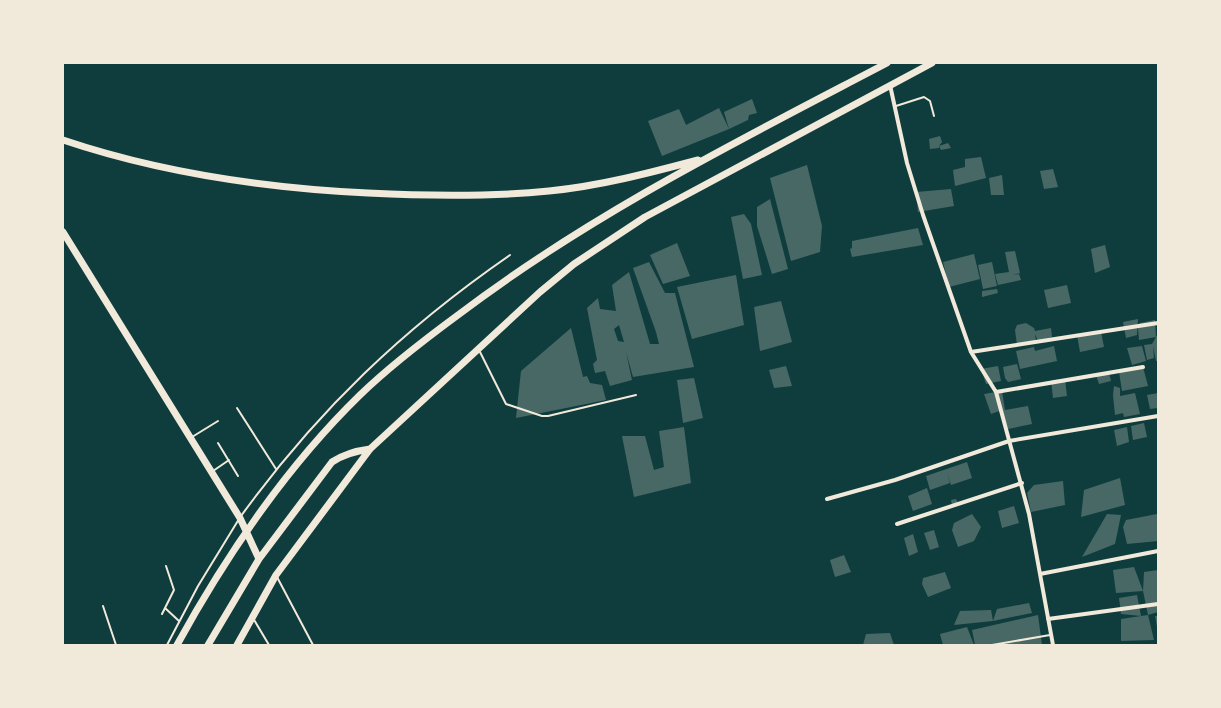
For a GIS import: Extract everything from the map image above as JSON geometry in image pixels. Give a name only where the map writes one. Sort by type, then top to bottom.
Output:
[{"type":"highway","points":[[177,645],[221,570],[254,520],[286,477],[320,436],[360,395],[403,357],[495,286],[594,222],[708,157],[887,63]]},
{"type":"highway","points":[[237,645],[276,575],[370,449],[540,292],[574,264],[645,217],[932,63]]},
{"type":"highway","points":[[63,140],[154,165],[232,180],[310,190],[470,196],[550,191],[630,178],[708,157]]},
{"type":"highway","points":[[63,232],[240,518],[259,559]]},
{"type":"highway","points":[[208,645],[259,559],[332,462],[356,450],[370,449]]},
{"type":"street","points":[[890,85],[911,178],[971,352],[996,392],[1022,483],[1053,645]]},
{"type":"street","points":[[971,352],[1158,323]]},
{"type":"street","points":[[996,392],[1143,368]]},
{"type":"street","points":[[827,499],[895,480],[1009,441],[1158,416]]},
{"type":"street","points":[[897,524],[1022,483]]},
{"type":"street","points":[[1040,574],[1158,551]]},
{"type":"street","points":[[1048,619],[1158,604]]},
{"type":"lane","points":[[895,106],[924,97],[930,101],[934,116]]},
{"type":"lane","points":[[168,645],[214,558],[240,518],[276,469],[336,400],[385,353],[425,318],[467,285],[510,255]]},
{"type":"lane","points":[[478,349],[504,401],[513,408],[548,416],[636,395]]},
{"type":"lane","points":[[237,408],[276,469]]},
{"type":"lane","points":[[190,438],[218,421]]},
{"type":"lane","points":[[218,443],[238,476]]},
{"type":"lane","points":[[211,472],[229,460]]},
{"type":"lane","points":[[162,614],[173,593],[174,587],[166,566]]},
{"type":"lane","points":[[276,575],[313,645]]},
{"type":"lane","points":[[103,606],[116,645]]},
{"type":"lane","points":[[165,608],[180,621]]},
{"type":"lane","points":[[253,617],[269,645]]},
{"type":"lane","points":[[992,645],[1051,635]]},
{"type":"building","points":[[752,99],[757,113],[749,115],[748,120],[729,129],[724,112]]},
{"type":"building","points":[[719,108],[729,129],[662,156],[648,121],[679,109],[686,125]]},
{"type":"building","points":[[940,136],[942,142],[939,148],[930,149],[929,139]]},
{"type":"building","points":[[948,143],[951,148],[941,150],[939,146]]},
{"type":"building","points":[[981,157],[986,178],[955,186],[953,170],[965,167],[965,159]]},
{"type":"building","points":[[807,165],[822,226],[820,252],[791,261],[770,178]]},
{"type":"building","points":[[1053,169],[1058,187],[1044,189],[1040,171]]},
{"type":"building","points":[[1002,175],[1004,195],[991,195],[989,178]]},
{"type":"building","points":[[951,189],[954,206],[918,212],[916,192]]},
{"type":"building","points":[[770,199],[788,269],[772,274],[757,226],[757,207]]},
{"type":"building","points":[[744,214],[751,224],[762,275],[743,279],[731,217]]},
{"type":"building","points":[[918,228],[923,245],[852,257],[850,249],[852,248],[852,241]]},
{"type":"building","points":[[677,243],[690,276],[663,284],[650,255]]},
{"type":"building","points":[[1105,245],[1110,267],[1095,273],[1091,249]]},
{"type":"building","points":[[1015,251],[1020,273],[1013,275],[1019,274],[1021,280],[998,285],[995,274],[1009,272],[1005,252]]},
{"type":"building","points":[[974,254],[980,279],[949,287],[943,262]]},
{"type":"building","points":[[649,262],[665,293],[675,293],[694,367],[633,377],[626,352],[632,380],[610,386],[605,371],[595,373],[593,364],[597,360],[587,308],[598,298],[600,309],[616,311],[612,285],[629,272],[650,344],[659,344],[633,268]],"holes":[[[619,325],[624,342],[618,341],[614,329]]]},
{"type":"building","points":[[992,262],[997,286],[983,289],[978,265]]},
{"type":"building","points":[[736,275],[744,325],[692,339],[677,287]]},
{"type":"building","points":[[1067,285],[1071,303],[1048,308],[1044,290]]},
{"type":"building","points":[[997,289],[998,293],[982,297],[982,291]]},
{"type":"building","points":[[781,301],[792,342],[760,351],[754,307]]},
{"type":"building","points":[[1138,319],[1137,335],[1126,338],[1123,322]]},
{"type":"building","points":[[1155,320],[1156,337],[1139,340],[1138,328],[1140,323]]},
{"type":"building","points":[[1026,323],[1034,328],[1035,331],[1051,328],[1052,337],[1038,341],[1035,334],[1036,341],[1017,345],[1015,330],[1017,325]]},
{"type":"building","points":[[571,328],[583,377],[587,376],[590,383],[602,385],[606,400],[516,418],[521,371]]},
{"type":"building","points":[[1101,332],[1104,347],[1080,352],[1077,335]]},
{"type":"building","points":[[1158,334],[1158,361],[1156,361],[1153,346],[1154,358],[1147,360],[1144,345],[1152,344]]},
{"type":"building","points":[[1054,346],[1057,361],[1020,369],[1016,351],[1034,347],[1035,351]]},
{"type":"building","points":[[1142,346],[1146,361],[1132,365],[1127,348]]},
{"type":"building","points":[[1017,364],[1021,379],[1008,382],[1005,378],[1003,367]]},
{"type":"building","points":[[786,366],[792,386],[774,388],[769,370]]},
{"type":"building","points":[[998,366],[1001,381],[986,384],[981,369]]},
{"type":"building","points":[[1143,367],[1148,386],[1122,391],[1119,372]]},
{"type":"building","points":[[1109,373],[1111,381],[1099,384],[1096,375]]},
{"type":"building","points":[[694,378],[703,418],[683,423],[677,380]]},
{"type":"building","points":[[1065,379],[1067,396],[1053,398],[1051,380]]},
{"type":"building","points":[[1114,386],[1120,388],[1120,396],[1135,393],[1140,414],[1124,417],[1123,413],[1115,415],[1113,395]]},
{"type":"building","points":[[1002,391],[1005,410],[1028,406],[1032,424],[1008,429],[1002,410],[991,414],[984,394]]},
{"type":"building","points":[[1158,393],[1158,408],[1150,409],[1147,395]]},
{"type":"building","points":[[1144,423],[1147,437],[1133,440],[1131,426]]},
{"type":"building","points":[[684,427],[691,483],[634,497],[622,436],[645,436],[654,470],[664,467],[659,431]]},
{"type":"building","points":[[1127,427],[1129,442],[1117,446],[1114,430]]},
{"type":"building","points":[[967,462],[972,478],[951,485],[947,472],[950,483],[930,490],[926,476]]},
{"type":"building","points":[[1120,478],[1125,505],[1081,517],[1084,490]]},
{"type":"building","points":[[1063,481],[1065,505],[1031,512],[1027,493],[1034,485]]},
{"type":"building","points":[[927,488],[932,504],[913,511],[908,496]]},
{"type":"building","points":[[956,499],[958,503],[952,505],[951,500]]},
{"type":"building","points":[[1014,506],[1019,523],[1002,528],[998,511]]},
{"type":"building","points":[[972,514],[981,527],[974,541],[958,547],[952,530],[954,523]]},
{"type":"building","points":[[1107,514],[1121,515],[1115,544],[1082,557]]},
{"type":"building","points":[[1157,514],[1158,541],[1127,544],[1123,527],[1126,520]]},
{"type":"building","points":[[934,530],[939,547],[930,550],[924,533]]},
{"type":"building","points":[[913,534],[918,552],[909,556],[904,538]]},
{"type":"building","points":[[844,555],[851,572],[835,577],[830,560]]},
{"type":"building","points":[[1134,567],[1143,591],[1116,593],[1113,570]]},
{"type":"building","points":[[1158,570],[1158,612],[1148,615],[1143,591],[1144,572]]},
{"type":"building","points":[[945,572],[951,588],[928,597],[922,584],[923,578]]},
{"type":"building","points":[[1137,595],[1141,616],[1121,614],[1119,598]]},
{"type":"building","points":[[1029,603],[1032,613],[993,621],[997,609]]},
{"type":"building","points":[[991,610],[993,621],[954,625],[960,611]]},
{"type":"building","points":[[1038,615],[1042,645],[975,645],[972,630]]},
{"type":"building","points":[[1148,615],[1154,640],[1121,641],[1121,619]]},
{"type":"building","points":[[1155,616],[1158,616],[1158,627],[1157,627]]},
{"type":"building","points":[[967,627],[974,645],[943,645],[940,634]]},
{"type":"building","points":[[890,633],[894,645],[863,645],[866,634]]}]
